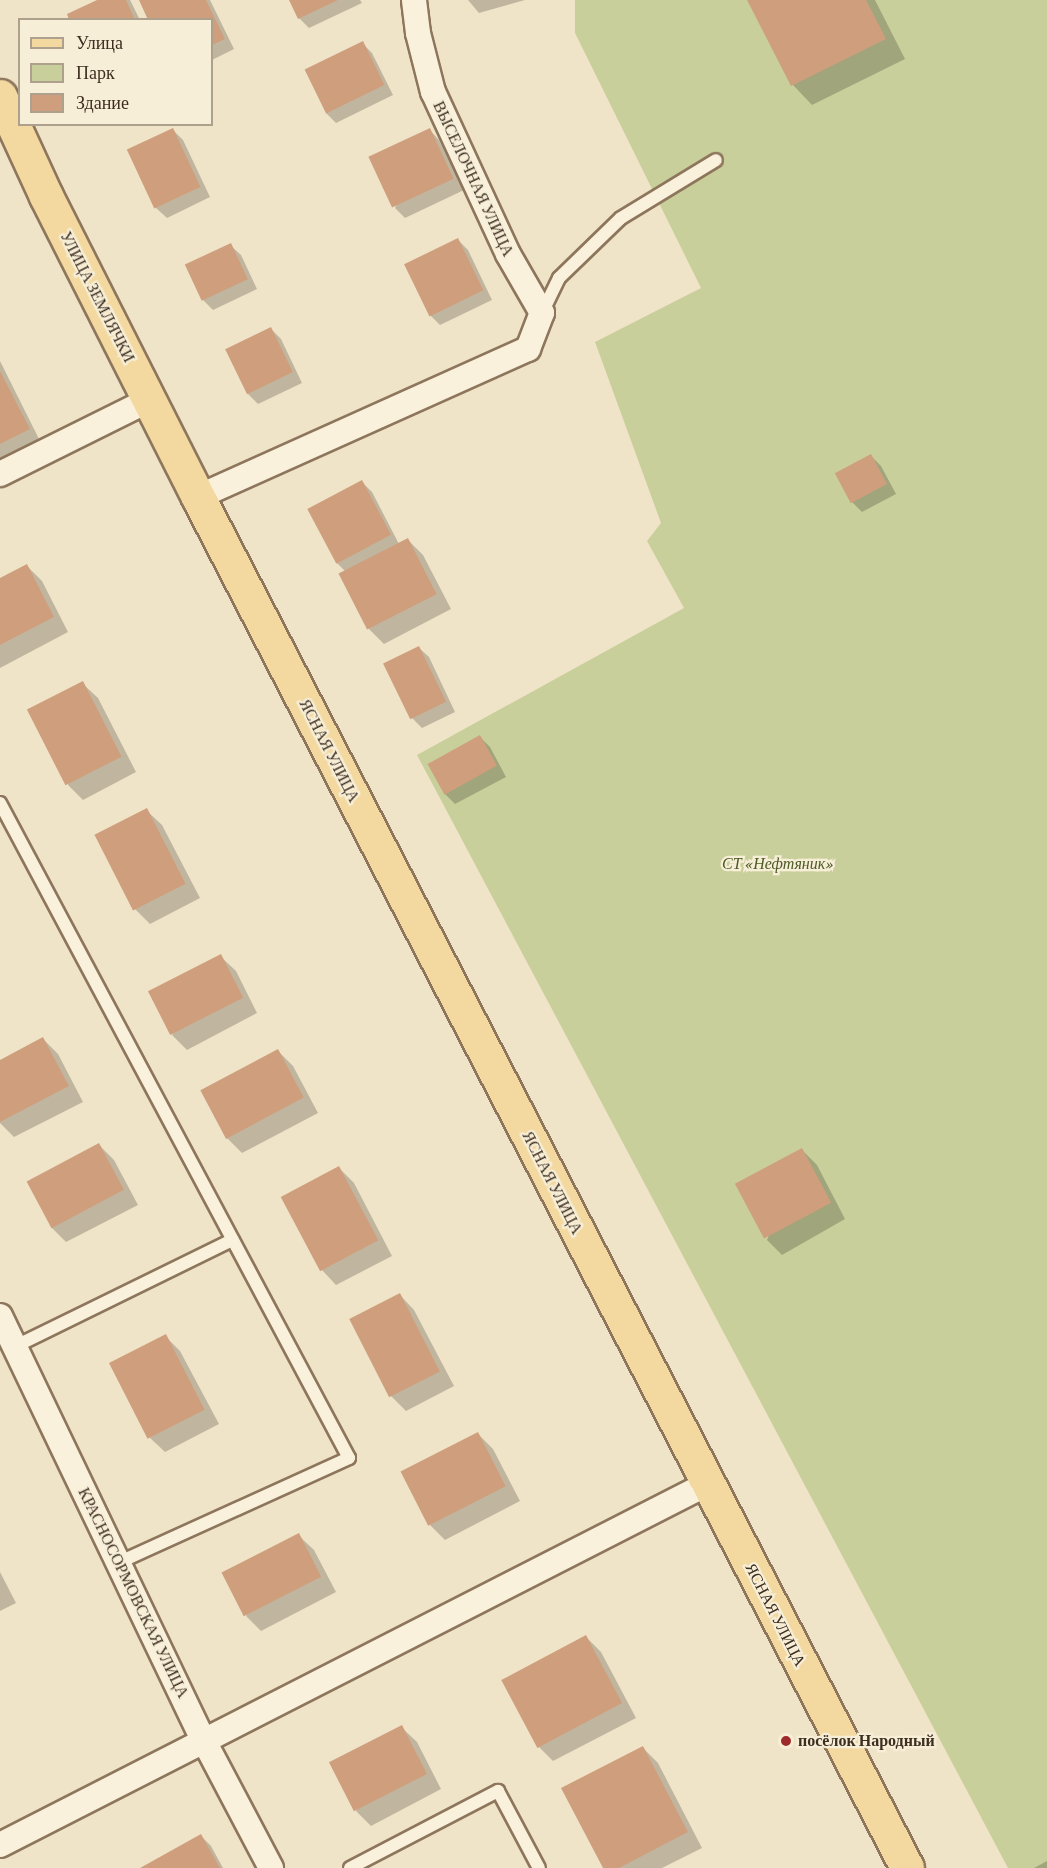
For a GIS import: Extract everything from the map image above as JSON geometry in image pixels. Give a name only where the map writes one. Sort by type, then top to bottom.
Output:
[{"type":"main road","name":"УЛИЦА ЗЕМЛЯЧКИ","points":[[0,96],[46,196],[198,497]]},
{"type":"main road","name":"ЯСНАЯ УЛИЦА","points":[[198,497],[907,1868]]},
{"type":"street","name":"ВЫСЕЛОЧНАЯ УЛИЦА","points":[[414,0],[418,33],[432,92],[508,254],[542,313]]},
{"type":"street","points":[[198,497],[528,349],[542,313]]},
{"type":"street","points":[[0,474],[149,400]]},
{"type":"street","name":"КРАСНОСОРМОВСКАЯ УЛИЦА","points":[[0,1316],[203,1739],[271,1868]]},
{"type":"street","points":[[0,1845],[203,1739],[707,1484]]},
{"type":"lane","points":[[542,313],[560,278],[621,218],[716,160]]},
{"type":"lane","points":[[0,803],[349,1458],[118,1563]]},
{"type":"lane","points":[[16,1346],[232,1240]]},
{"type":"lane","points":[[350,1868],[498,1791],[539,1868]]},
{"type":"green space","name":"СТ «Нефтяник»","points":[[575,0],[1047,0],[1047,1868],[1008,1868],[417,755],[684,608],[647,541],[661,523],[595,342],[701,288],[575,33]]},
{"type":"building","points":[[97,0],[126,0],[134,18],[68,18],[67,14]]},
{"type":"building","points":[[139,0],[206,0],[225,39],[213,45],[213,18],[147,18]]},
{"type":"building","points":[[289,0],[338,0],[298,19]]},
{"type":"building","points":[[747,0],[866,0],[886,39],[791,86]]},
{"type":"building","points":[[363,41],[384,85],[326,114],[305,69]]},
{"type":"building","points":[[173,128],[200,187],[154,208],[127,150]]},
{"type":"building","points":[[430,128],[454,179],[392,207],[368,157]]},
{"type":"building","points":[[458,238],[483,290],[429,316],[404,264]]},
{"type":"building","points":[[231,243],[248,279],[202,301],[185,265]]},
{"type":"building","points":[[271,327],[293,372],[247,394],[225,349]]},
{"type":"building","points":[[0,371],[30,429],[0,444]]},
{"type":"building","points":[[871,454],[887,484],[851,503],[835,473]]},
{"type":"building","points":[[362,480],[391,535],[336,564],[307,509]]},
{"type":"building","points":[[408,538],[437,594],[367,630],[339,573]]},
{"type":"building","points":[[27,564],[54,617],[0,645],[0,578]]},
{"type":"building","points":[[419,646],[446,702],[410,719],[383,664]]},
{"type":"building","points":[[83,681],[122,757],[65,785],[27,710]]},
{"type":"building","points":[[480,735],[497,766],[444,795],[428,764]]},
{"type":"building","points":[[147,808],[186,884],[133,911],[94,835]]},
{"type":"building","points":[[221,954],[243,998],[170,1035],[148,991]]},
{"type":"building","points":[[43,1037],[69,1086],[0,1122],[0,1060]]},
{"type":"building","points":[[278,1049],[304,1098],[226,1139],[200,1090]]},
{"type":"building","points":[[99,1143],[124,1190],[51,1228],[27,1181]]},
{"type":"building","points":[[802,1148],[831,1203],[764,1238],[735,1184]]},
{"type":"building","points":[[339,1166],[378,1240],[320,1271],[281,1197]]},
{"type":"building","points":[[400,1293],[440,1371],[389,1397],[349,1319]]},
{"type":"building","points":[[166,1334],[205,1410],[148,1439],[109,1363]]},
{"type":"building","points":[[478,1432],[506,1486],[428,1526],[400,1471]]},
{"type":"building","points":[[299,1533],[321,1577],[244,1616],[221,1572]]},
{"type":"building","points":[[586,1635],[622,1703],[537,1748],[501,1680]]},
{"type":"building","points":[[402,1725],[427,1774],[354,1811],[329,1762]]},
{"type":"building","points":[[643,1746],[688,1832],[619,1868],[603,1868],[561,1788]]},
{"type":"building","points":[[201,1834],[220,1868],[140,1868]]},
{"type":"place","name":"посёлок Народный","points":[[786,1741]]}]
